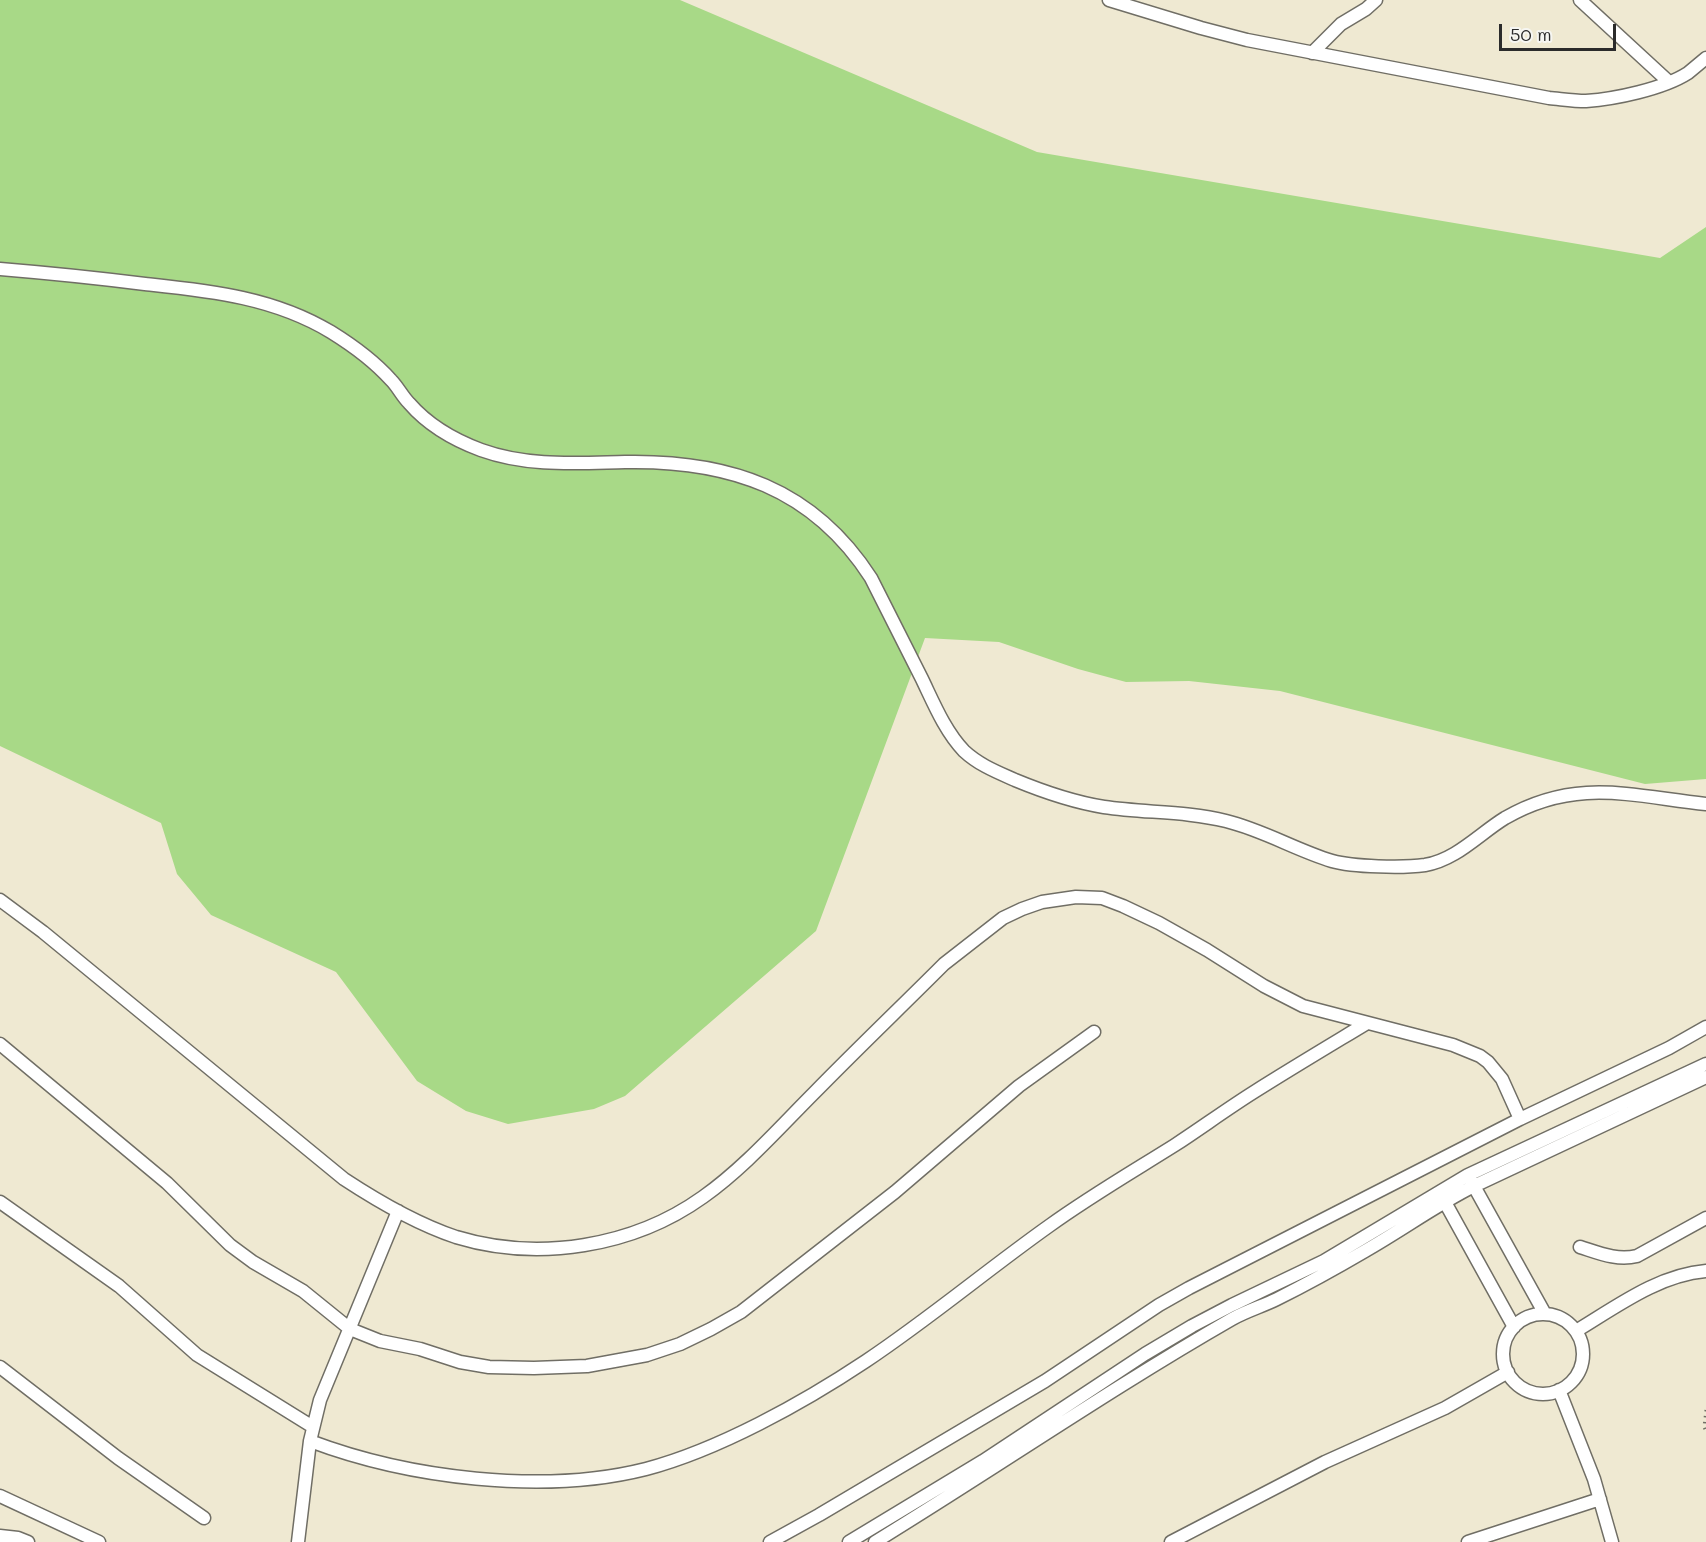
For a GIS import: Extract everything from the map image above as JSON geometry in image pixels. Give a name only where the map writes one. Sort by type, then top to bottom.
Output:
[{"type":"street","points":[[1109,0],[1201,28],[1312,53],[1567,100],[1613,97],[1669,82],[1687,73],[1706,58]]},
{"type":"street","points":[[1312,53],[1341,24],[1376,0]]},
{"type":"street","points":[[1580,0],[1669,82]]},
{"type":"street","points":[[0,269],[208,291],[242,296],[284,309],[331,332],[353,346],[392,381],[409,404],[429,423],[468,445],[499,455],[540,462],[688,464],[742,476],[774,490],[805,507],[825,522],[858,558],[871,578],[944,724],[965,751],[993,771],[1057,796],[1104,807],[1170,812],[1223,820],[1262,832],[1334,862],[1411,866],[1439,861],[1452,855],[1506,818],[1553,798],[1575,793],[1618,792],[1706,804]]},
{"type":"street","points":[[0,900],[43,932],[336,1173],[370,1197],[427,1226],[457,1237],[488,1244],[519,1248],[578,1246],[613,1239],[655,1225],[679,1213],[723,1182],[944,964],[1003,918],[1042,902],[1076,897],[1102,898],[1113,902],[1175,932],[1264,986],[1302,1006],[1453,1045],[1480,1056],[1502,1079],[1520,1119]]},
{"type":"street","points":[[310,1441],[373,1462],[405,1469],[486,1479],[534,1481],[582,1478],[644,1469],[673,1461],[721,1442],[767,1419],[866,1362],[1084,1201],[1252,1093],[1367,1023]]},
{"type":"street","points":[[770,1542],[1045,1381],[1189,1288],[1520,1119],[1670,1048],[1706,1027]]},
{"type":"street","points":[[0,1044],[167,1183],[230,1245],[253,1262],[303,1291],[350,1329],[365,1337],[420,1349],[475,1365],[504,1368],[561,1368],[613,1363],[647,1355],[680,1344],[741,1312],[896,1192],[1019,1086],[1094,1032]]},
{"type":"street","points":[[849,1542],[982,1461],[1164,1343],[1232,1305],[1324,1261],[1471,1180],[1706,1064]]},
{"type":"street","points":[[1471,1180],[1706,1077]]},
{"type":"street","points":[[1471,1180],[1545,1314]]},
{"type":"street","points":[[1441,1196],[1514,1327]]},
{"type":"street","points":[[874,1542],[1235,1317],[1299,1288],[1368,1250],[1441,1196]]},
{"type":"street","points":[[0,1202],[119,1286],[196,1355],[313,1427]]},
{"type":"street","points":[[298,1542],[313,1427],[324,1391],[398,1211]]},
{"type":"street","points":[[1580,1247],[1613,1257],[1637,1256],[1706,1218]]},
{"type":"street","points":[[1575,1330],[1664,1281],[1706,1271]]},
{"type":"street","points":[[1545,1314],[1562,1319],[1575,1330],[1582,1347],[1582,1364],[1573,1380],[1559,1390],[1542,1393],[1526,1389],[1513,1379],[1505,1364],[1504,1349],[1514,1327],[1528,1317],[1545,1314]]},
{"type":"street","points":[[0,1367],[118,1458],[204,1518]]},
{"type":"street","points":[[1171,1542],[1325,1462],[1445,1408],[1508,1372]]},
{"type":"street","points":[[1559,1390],[1600,1499],[1612,1542]]},
{"type":"street","points":[[0,1496],[99,1542]]},
{"type":"street","points":[[1468,1542],[1600,1499]]},
{"type":"street","points":[[0,1536],[18,1538],[28,1542]]},
{"type":"path","points":[[1706,1410],[1704,1426],[1706,1432]]},
{"type":"green space","points":[[0,0],[680,0],[1037,152],[1660,258],[1706,227],[1706,779],[1645,784],[1280,691],[1189,681],[1126,682],[1078,669],[999,642],[925,638],[816,931],[625,1096],[594,1109],[508,1124],[466,1111],[417,1081],[336,972],[211,915],[177,874],[161,823],[0,746]]}]
